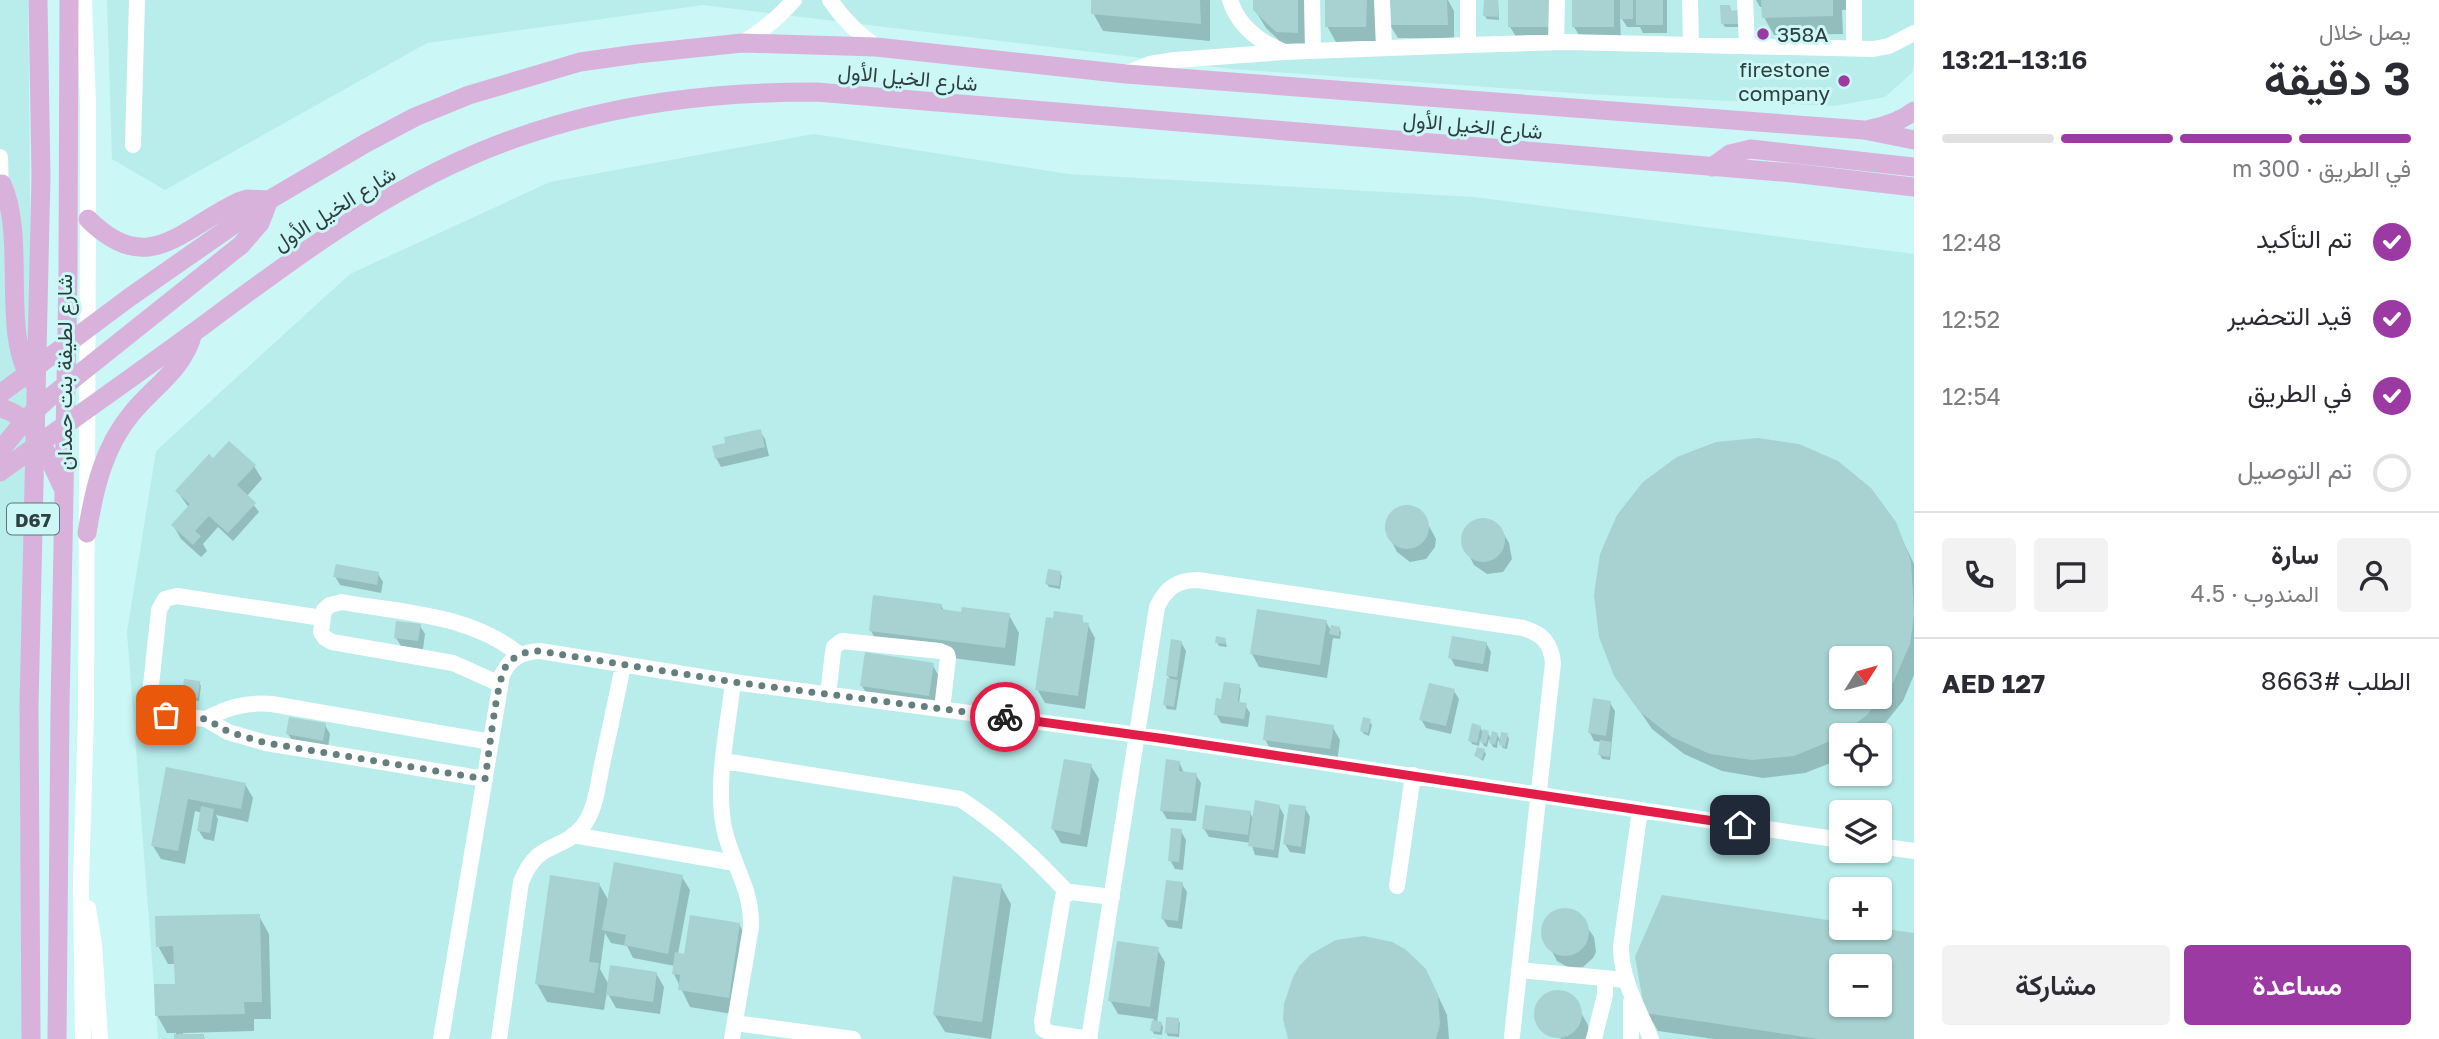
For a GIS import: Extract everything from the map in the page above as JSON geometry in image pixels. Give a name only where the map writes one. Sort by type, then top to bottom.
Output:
[{"type":"main road","name":"شارع لطيفة بنت حمدان","points":[[31,1039],[29,706],[41,176],[38,0]]},
{"type":"main road","name":"شارع لطيفة بنت حمدان","points":[[57,1039],[69,260],[69,0]]},
{"type":"main road","name":"شارع الخيل الأول","points":[[0,394],[269,200],[379,136],[415,117],[469,95],[580,62],[742,43],[876,47],[1126,74],[1864,130],[1914,140]]},
{"type":"main road","name":"شارع الخيل الأول","points":[[0,472],[325,237],[386,199],[450,166],[517,138],[575,120],[635,106],[695,97],[755,92],[816,92],[1828,177],[1914,187]]},
{"type":"main road","points":[[1864,130],[1885,126],[1914,111]]},
{"type":"main road","points":[[1712,167],[1730,154],[1751,149],[1914,167]]},
{"type":"main road","points":[[1,191],[11,212],[16,322],[27,373],[44,397],[60,406],[86,411]]},
{"type":"main road","points":[[0,451],[22,418],[44,397],[87,367],[234,251],[260,223],[269,200],[256,198],[238,202],[167,243],[151,247],[120,243],[102,234],[88,219]]},
{"type":"main road","points":[[44,397],[88,328]]},
{"type":"main road","points":[[87,533],[99,472],[107,452],[130,416],[179,366],[193,333]]},
{"type":"main road","points":[[0,408],[22,418],[40,442],[87,533]]},
{"type":"main road","points":[[0,431],[22,418]]},
{"type":"street","name":"شارع لطيفة بنت حمدان","points":[[83,1039],[81,886],[86,715],[88,328],[88,103],[84,0]]},
{"type":"street","points":[[132,145],[138,0]]},
{"type":"street","points":[[742,43],[762,32],[794,0]]},
{"type":"street","points":[[830,0],[850,26],[876,47]]},
{"type":"street","points":[[1230,0],[1233,10],[1246,29],[1264,43],[1284,52]]},
{"type":"street","points":[[1312,0],[1313,51]]},
{"type":"street","points":[[1382,0],[1384,48]]},
{"type":"street","points":[[1468,0],[1468,45]]},
{"type":"street","points":[[1556,43],[1557,0]]},
{"type":"street","points":[[1690,0],[1691,44]]},
{"type":"street","points":[[1745,0],[1747,45]]},
{"type":"street","points":[[1854,0],[1854,48]]},
{"type":"street","points":[[1126,74],[1162,61],[1284,52],[1556,43],[1854,48],[1889,46],[1914,33]]},
{"type":"street","points":[[0,157],[1,191]]},
{"type":"street","points":[[1068,893],[1062,901],[1042,1025],[1050,1033],[1090,1039],[1157,607],[1172,586],[1185,580],[1198,580],[1535,631],[1546,639],[1552,650],[1553,663],[1512,1036]]},
{"type":"street","points":[[322,618],[177,596],[165,599],[159,610],[151,702],[154,708],[166,715],[206,719],[229,732],[266,743],[485,779]]},
{"type":"street","points":[[500,684],[453,663],[332,642],[321,632],[324,610],[330,605],[342,602],[462,624],[493,635],[520,655]]},
{"type":"street","points":[[828,695],[834,647],[842,641],[940,651],[947,654],[948,658],[942,709]]},
{"type":"street","points":[[441,1039],[500,684],[506,667],[520,655],[540,651],[733,682],[1138,735],[1829,838]]},
{"type":"street","points":[[499,1039],[521,882],[536,856],[573,835],[590,814],[623,665]]},
{"type":"street","points":[[733,682],[724,761],[722,811],[735,863],[748,894],[751,910],[751,927],[734,1031],[853,1039]]},
{"type":"street","points":[[206,719],[231,707],[258,703],[491,742]]},
{"type":"street","points":[[724,761],[960,799],[992,819],[1068,893],[1112,897]]},
{"type":"street","points":[[1397,886],[1413,775]]},
{"type":"street","points":[[1640,810],[1621,946],[1630,996],[1651,1039]]},
{"type":"street","points":[[573,835],[735,863]]},
{"type":"street","points":[[1892,848],[1914,851]]},
{"type":"street","points":[[81,886],[92,924],[100,1039]]},
{"type":"street","points":[[1519,970],[1625,980]]},
{"type":"street","points":[[1594,1039],[1605,995],[1605,978]]},
{"type":"street","points":[[1630,996],[1631,1039]]},
{"type":"shaded area","points":[[0,0],[28,0],[39,1039],[0,1039]]},
{"type":"shaded area","points":[[107,0],[1914,0],[1914,66],[1912,73],[1885,97],[1834,106],[1587,94],[1232,69],[703,5],[427,43],[165,190],[112,159]]},
{"type":"shaded area","points":[[814,134],[1068,174],[1474,197],[1914,254],[1914,1039],[158,1039],[127,632],[156,451],[350,274],[550,182]]},
{"type":"building","points":[[1091,0],[1200,0],[1201,24],[1091,14]]},
{"type":"building","points":[[1253,0],[1298,0],[1298,33],[1276,32],[1253,10]]},
{"type":"building","points":[[1325,0],[1367,0],[1366,27],[1325,27]]},
{"type":"building","points":[[1388,0],[1447,0],[1448,25],[1388,25]]},
{"type":"building","points":[[1484,0],[1498,0],[1498,17],[1483,16]]},
{"type":"building","points":[[1508,0],[1549,0],[1549,27],[1508,27]]},
{"type":"building","points":[[1572,0],[1614,0],[1614,27],[1572,27]]},
{"type":"building","points":[[1620,0],[1633,0],[1633,19],[1620,19]]},
{"type":"building","points":[[1636,0],[1663,0],[1663,25],[1636,25]]},
{"type":"building","points":[[1761,0],[1833,0],[1833,16],[1762,18]]},
{"type":"building","points":[[1720,5],[1730,5],[1731,11],[1738,10],[1739,24],[1721,24]]},
{"type":"building","points":[[761,429],[765,447],[715,459],[712,446],[725,443],[724,437]]},
{"type":"building","points":[[1758,438],[1799,444],[1838,461],[1871,488],[1896,522],[1911,561],[1914,615],[1910,644],[1892,684],[1892,646],[1829,646],[1829,709],[1872,709],[1856,723],[1829,723],[1829,742],[1794,756],[1752,760],[1710,754],[1672,737],[1639,711],[1614,676],[1599,637],[1594,595],[1600,554],[1617,515],[1643,482],[1677,457],[1716,442]]},
{"type":"building","points":[[229,441],[256,465],[237,485],[256,503],[228,533],[209,516],[195,531],[201,536],[193,545],[171,525],[190,504],[175,491],[209,454],[213,458]]},
{"type":"building","points":[[1407,505],[1416,506],[1423,511],[1428,518],[1428,536],[1423,543],[1416,548],[1407,549],[1398,548],[1391,543],[1386,536],[1385,527],[1386,518],[1391,511],[1398,506]]},
{"type":"building","points":[[1483,518],[1492,519],[1499,524],[1504,531],[1504,549],[1499,556],[1492,561],[1483,562],[1474,561],[1467,556],[1462,549],[1461,540],[1462,531],[1467,524],[1474,519]]},
{"type":"building","points":[[336,564],[379,572],[377,585],[333,577]]},
{"type":"building","points":[[1048,569],[1061,571],[1059,586],[1045,584]]},
{"type":"building","points":[[873,595],[942,604],[941,609],[961,612],[962,607],[1010,613],[1005,648],[869,631]]},
{"type":"building","points":[[1257,609],[1327,620],[1320,665],[1250,654]]},
{"type":"building","points":[[1054,611],[1083,615],[1082,622],[1089,623],[1078,696],[1035,690],[1046,617],[1053,618]]},
{"type":"building","points":[[396,621],[421,624],[418,641],[394,638]]},
{"type":"building","points":[[1331,625],[1340,627],[1339,636],[1329,634]]},
{"type":"building","points":[[1216,636],[1226,638],[1225,644],[1215,643]]},
{"type":"building","points":[[1452,636],[1487,642],[1483,664],[1448,658]]},
{"type":"building","points":[[1171,639],[1182,641],[1177,677],[1166,676]]},
{"type":"building","points":[[865,652],[934,663],[929,696],[860,686]]},
{"type":"building","points":[[1167,678],[1178,680],[1174,707],[1163,705]]},
{"type":"building","points":[[184,679],[200,681],[198,698],[182,696]]},
{"type":"building","points":[[1224,682],[1240,684],[1238,702],[1247,703],[1244,719],[1214,715],[1216,698],[1221,699]]},
{"type":"building","points":[[1429,683],[1455,689],[1446,726],[1419,720]]},
{"type":"building","points":[[1593,698],[1611,701],[1606,736],[1588,733]]},
{"type":"building","points":[[1266,715],[1334,725],[1330,749],[1263,740]]},
{"type":"building","points":[[289,717],[326,723],[323,741],[286,734]]},
{"type":"building","points":[[1363,717],[1371,719],[1368,733],[1360,731]]},
{"type":"building","points":[[1472,723],[1481,726],[1477,743],[1468,741]]},
{"type":"building","points":[[1483,729],[1489,731],[1486,744],[1480,742]]},
{"type":"building","points":[[1492,731],[1498,733],[1495,745],[1489,743]]},
{"type":"building","points":[[1501,732],[1508,733],[1505,747],[1499,745]]},
{"type":"building","points":[[1600,740],[1612,742],[1609,757],[1598,755]]},
{"type":"building","points":[[1477,747],[1485,749],[1482,759],[1474,756]]},
{"type":"building","points":[[1064,759],[1092,764],[1080,835],[1051,829]]},
{"type":"building","points":[[1166,759],[1180,761],[1179,771],[1197,773],[1192,813],[1160,811]]},
{"type":"building","points":[[166,767],[246,783],[241,809],[188,799],[178,851],[151,846]]},
{"type":"building","points":[[1255,800],[1280,805],[1274,850],[1248,846]]},
{"type":"building","points":[[1289,804],[1306,806],[1301,847],[1283,844]]},
{"type":"building","points":[[1205,805],[1251,811],[1248,835],[1202,829]]},
{"type":"building","points":[[201,806],[214,809],[210,833],[197,831]]},
{"type":"building","points":[[1171,828],[1182,829],[1179,862],[1168,861]]},
{"type":"building","points":[[614,862],[683,875],[668,954],[624,945],[626,935],[602,930]]},
{"type":"building","points":[[550,875],[600,883],[589,962],[599,963],[594,993],[535,984]]},
{"type":"building","points":[[953,876],[1002,884],[982,1022],[933,1015]]},
{"type":"building","points":[[1166,880],[1183,882],[1178,921],[1161,919]]},
{"type":"building","points":[[1662,895],[1829,920],[1829,940],[1892,940],[1892,930],[1914,933],[1914,1039],[1818,1039],[1645,1013],[1635,957]]},
{"type":"building","points":[[1565,908],[1582,915],[1589,932],[1582,949],[1565,956],[1548,949],[1541,932],[1548,915]]},
{"type":"building","points":[[260,914],[262,1002],[244,1002],[245,1014],[155,1016],[154,984],[175,984],[173,946],[156,947],[155,916]]},
{"type":"building","points":[[690,915],[740,923],[729,998],[678,990],[680,975],[672,974],[675,952],[684,954]]},
{"type":"building","points":[[1364,936],[1392,942],[1405,949],[1426,969],[1438,995],[1440,1024],[1436,1039],[1288,1039],[1283,1019],[1284,1004],[1300,965],[1311,954],[1336,940]]},
{"type":"building","points":[[1117,941],[1159,947],[1150,1007],[1108,1001]]},
{"type":"building","points":[[610,965],[657,972],[653,1002],[606,995]]},
{"type":"building","points":[[1558,990],[1575,997],[1582,1014],[1575,1031],[1558,1038],[1541,1031],[1534,1014],[1541,997]]},
{"type":"building","points":[[1166,1017],[1179,1018],[1178,1034],[1165,1033]]},
{"type":"building","points":[[1152,1020],[1162,1022],[1160,1032],[1150,1031]]},
{"type":"building","points":[[174,1034],[204,1034],[204,1039],[174,1039]]},
{"type":"way so far","points":[[166,715],[206,719],[253,741],[485,779],[502,675],[512,660],[529,651],[540,651],[733,682],[1005,717]]},
{"type":"place","name":"358A","points":[[1763,34]]},
{"type":"place","name":"firestone company","points":[[1844,81]]},
{"type":"route","points":[[1005,717],[1740,825]]}]
